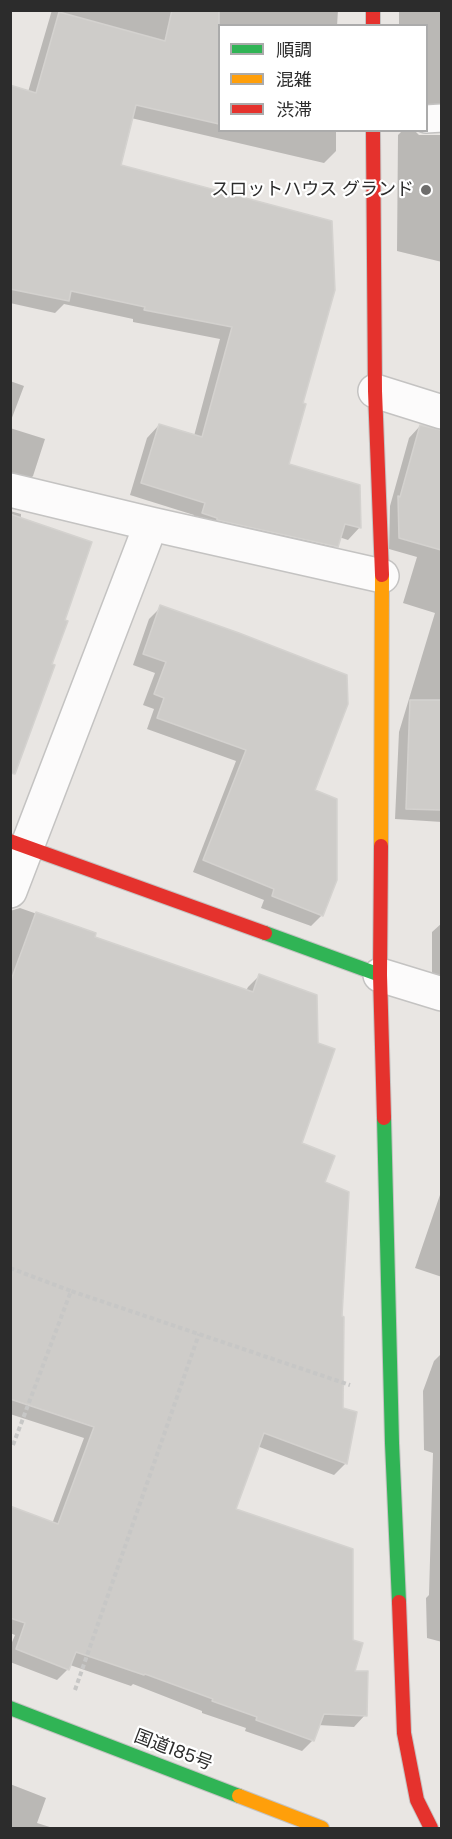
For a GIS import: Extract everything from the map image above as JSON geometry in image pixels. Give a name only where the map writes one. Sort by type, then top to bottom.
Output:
[{"type":"main road","points":[[373,132],[375,391],[382,576],[380,975],[390,1399],[404,1733],[417,1800],[431,1828]]},
{"type":"main road","points":[[19,844],[380,975]]},
{"type":"main road","name":"国道185号","points":[[10,1708],[322,1828]]},
{"type":"street","points":[[375,391],[441,412]]},
{"type":"street","points":[[10,490],[151,525],[382,576]]},
{"type":"street","points":[[10,891],[19,844],[151,525]]},
{"type":"street","points":[[380,975],[441,994]]},
{"type":"path","points":[[10,1268],[71,1291],[390,1399]]},
{"type":"path","points":[[12,1446],[71,1291]]},
{"type":"path","points":[[62,1727],[199,1334]]},
{"type":"building","points":[[172,10],[219,10],[218,124],[136,105],[121,165],[332,221],[335,290],[303,403],[306,404],[289,464],[360,485],[361,528],[345,524],[338,547],[217,520],[217,518],[202,513],[205,503],[141,483],[159,424],[202,437],[232,327],[144,310],[145,307],[71,291],[69,301],[10,289],[10,85],[36,93],[59,12],[165,41]]},
{"type":"building","points":[[420,425],[441,430],[441,550],[399,538],[398,496],[400,497]]},
{"type":"building","points":[[10,514],[92,542],[65,620],[68,621],[52,664],[55,665],[15,774],[10,773]]},
{"type":"building","points":[[160,605],[347,675],[348,704],[315,790],[337,799],[337,880],[323,916],[272,896],[274,889],[203,860],[246,750],[157,718],[164,698],[154,694],[166,662],[143,654]]},
{"type":"building","points":[[410,700],[441,700],[441,810],[406,809]]},
{"type":"building","points":[[36,912],[96,933],[95,937],[253,992],[259,974],[317,995],[318,1043],[335,1049],[302,1143],[335,1156],[325,1182],[349,1192],[342,1316],[344,1317],[343,1408],[357,1412],[347,1464],[264,1433],[236,1509],[353,1549],[353,1640],[363,1643],[355,1671],[368,1671],[367,1716],[324,1714],[314,1741],[256,1720],[257,1717],[212,1701],[213,1699],[76,1652],[69,1670],[16,1649],[25,1623],[10,1618],[10,1506],[58,1524],[94,1427],[10,1399],[10,983]]},
{"type":"traffic: fast","points":[[265,933],[380,975]]},
{"type":"traffic: fast","points":[[384,1118],[392,1443],[399,1602]]},
{"type":"traffic: fast","points":[[10,1708],[239,1796]]},
{"type":"traffic: slow","points":[[381,846],[382,575]]},
{"type":"traffic: slow","points":[[239,1796],[322,1828]]},
{"type":"traffic: jam","points":[[373,10],[373,24]]},
{"type":"traffic: jam","points":[[373,132],[375,391],[382,575]]},
{"type":"traffic: jam","points":[[10,841],[265,933]]},
{"type":"traffic: jam","points":[[381,846],[380,975],[384,1118]]},
{"type":"traffic: jam","points":[[399,1602],[404,1733],[417,1800],[431,1828]]},
{"type":"place","name":"スロットハウス グランド","points":[[426,190]]}]
